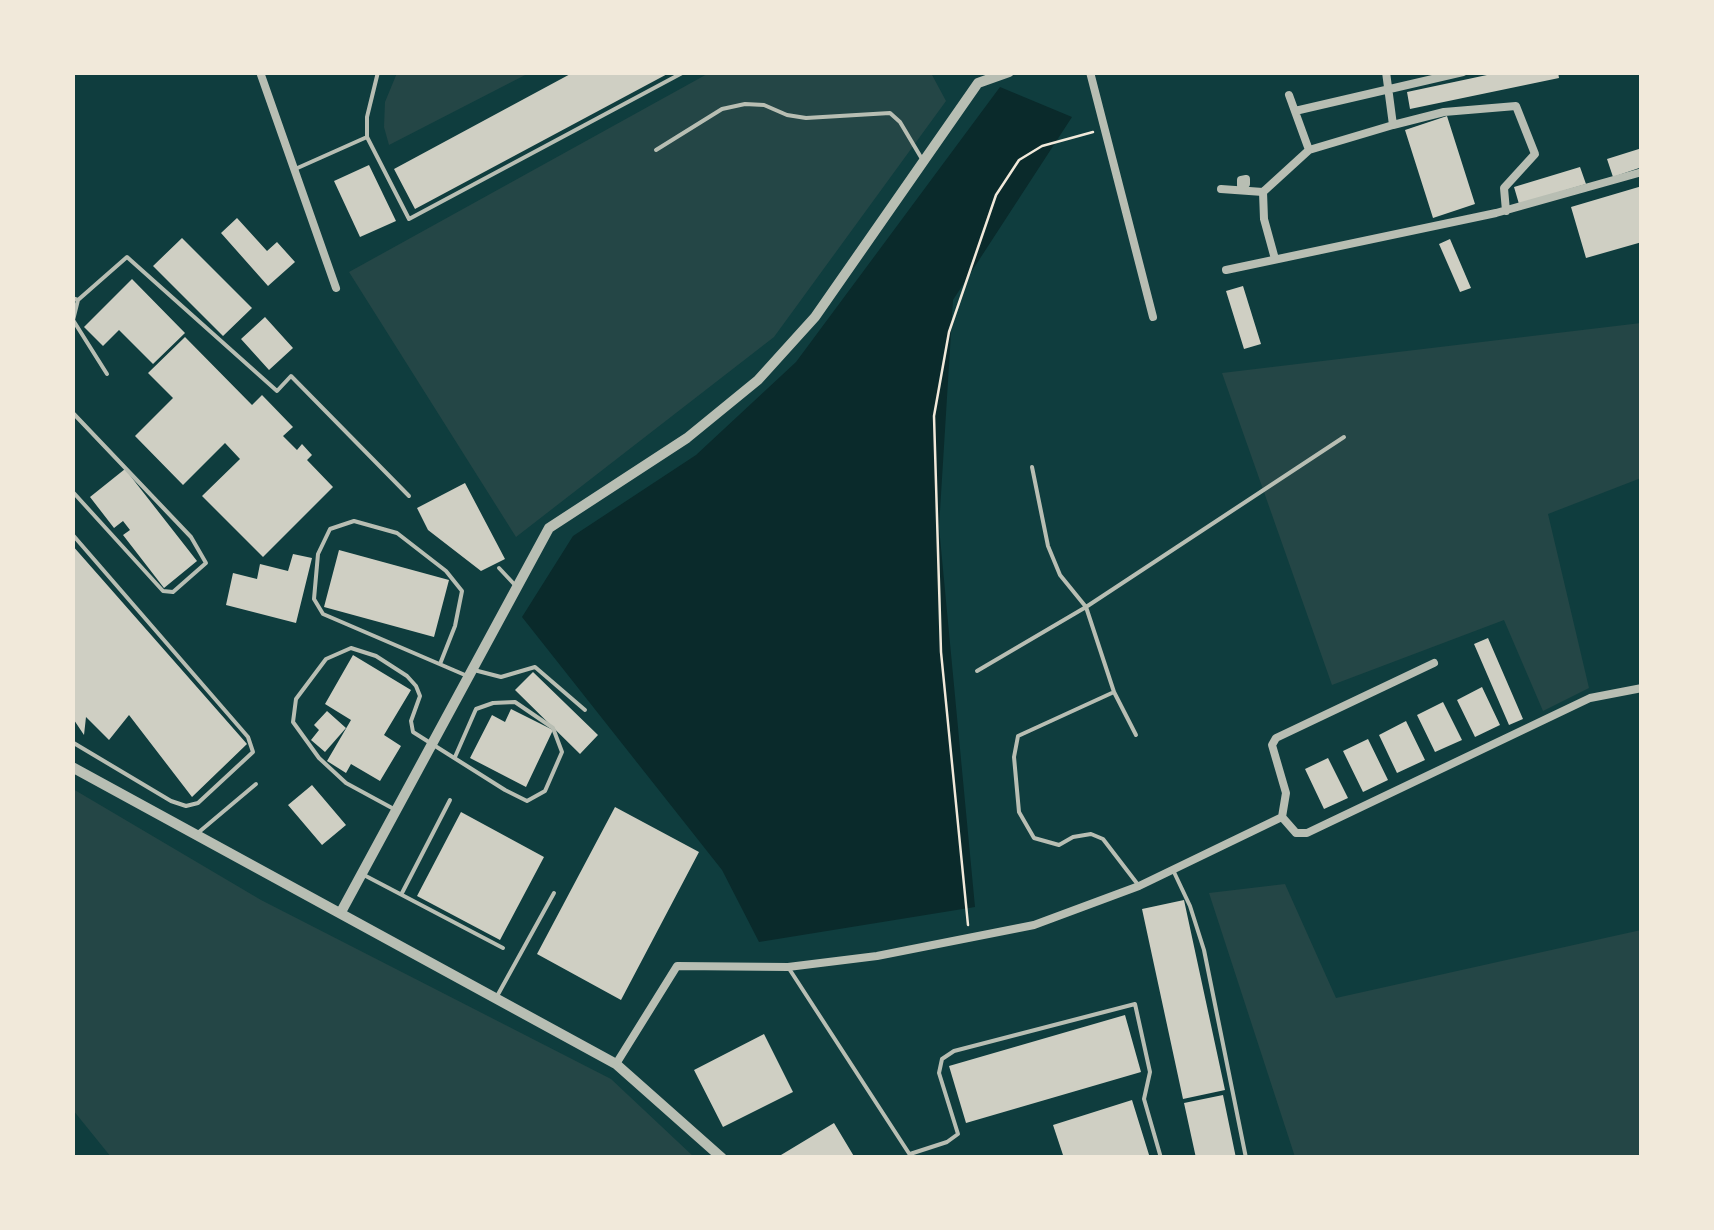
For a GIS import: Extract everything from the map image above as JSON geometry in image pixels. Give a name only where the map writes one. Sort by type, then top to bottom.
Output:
[{"type":"street","points":[[260,72],[336,288]]},
{"type":"street","points":[[341,912],[550,528],[687,438],[758,380],[814,317],[978,82],[1009,72]]},
{"type":"street","points":[[1090,72],[1154,318]]},
{"type":"street","points":[[1386,72],[1393,125]]},
{"type":"street","points":[[1295,111],[1463,72]]},
{"type":"street","points":[[1290,95],[1308,150]]},
{"type":"street","points":[[1221,189],[1262,192],[1308,150],[1393,125],[1444,112],[1516,106],[1535,154],[1504,188],[1506,211]]},
{"type":"street","points":[[1226,270],[1506,211],[1642,172]]},
{"type":"street","points":[[1262,192],[1274,259]]},
{"type":"street","points":[[1282,817],[1286,793],[1272,745],[1276,738],[1434,663]]},
{"type":"street","points":[[1282,817],[1296,833],[1306,833],[1590,698],[1642,688]]},
{"type":"street","points":[[72,767],[616,1064],[722,1158]]},
{"type":"street","points":[[616,1064],[676,966],[788,967],[878,956],[1034,925],[1139,886],[1282,817]]},
{"type":"lane","points":[[378,72],[366,118],[367,138],[409,219],[684,72]]},
{"type":"lane","points":[[656,150],[722,109],[764,105],[806,118],[890,113],[924,161]]},
{"type":"lane","points":[[294,170],[367,138]]},
{"type":"lane","points":[[107,374],[73,320],[75,299],[128,257],[277,392],[291,376],[409,496]]},
{"type":"lane","points":[[72,412],[191,537],[206,563],[173,592],[163,591],[72,491]]},
{"type":"lane","points":[[977,671],[1086,607],[1344,437]]},
{"type":"lane","points":[[1032,467],[1048,546],[1060,575],[1086,607],[1114,692],[1136,735]]},
{"type":"lane","points":[[440,664],[455,626],[462,592],[446,571],[397,533],[354,521],[330,529],[318,554],[314,600],[324,614],[440,664],[471,673],[501,677],[535,667],[585,710]]},
{"type":"lane","points":[[72,534],[248,737],[254,752],[198,802],[186,806],[72,742]]},
{"type":"lane","points":[[499,568],[518,587]]},
{"type":"lane","points":[[397,810],[346,784],[319,758],[293,722],[296,699],[326,660],[351,648],[376,656],[416,686],[420,696],[413,732],[433,743],[455,758],[528,801],[545,791],[562,752],[553,728],[515,702],[493,702],[476,709],[455,758]]},
{"type":"lane","points":[[1114,692],[1018,736],[1014,757],[1019,812],[1034,838],[1060,845],[1073,837],[1090,834],[1104,840],[1139,886]]},
{"type":"lane","points":[[196,835],[256,784]]},
{"type":"lane","points":[[402,893],[450,800]]},
{"type":"lane","points":[[1173,870],[1204,950],[1246,1158]]},
{"type":"lane","points":[[362,874],[503,948]]},
{"type":"lane","points":[[496,998],[554,893]]},
{"type":"lane","points":[[788,967],[911,1156],[958,1134],[939,1073],[942,1059],[954,1052],[1135,1004],[1150,1072],[1144,1098],[1161,1158]]},
{"type":"path","points":[[970,938],[941,652],[934,416],[949,332],[996,195],[1019,160],[1042,146],[1104,129]]},
{"type":"shaded area","points":[[397,72],[529,73],[389,145],[384,127],[385,102]]},
{"type":"shaded area","points":[[709,73],[931,73],[946,101],[774,337],[516,537],[349,272]]},
{"type":"shaded area","points":[[1000,87],[1072,117],[953,300],[939,527],[975,907],[759,942],[722,870],[522,617],[573,536],[696,455],[796,362]]},
{"type":"shaded area","points":[[1641,323],[1641,478],[1548,514],[1589,688],[1543,711],[1504,620],[1332,685],[1222,373]]},
{"type":"shaded area","points":[[73,789],[261,900],[611,1079],[694,1157],[111,1157],[73,1110]]},
{"type":"shaded area","points":[[1285,884],[1336,998],[1641,930],[1641,1157],[1295,1157],[1209,893]]},
{"type":"building","points":[[574,72],[671,72],[415,209],[394,169]]},
{"type":"building","points":[[1501,72],[1558,72],[1559,78],[1410,109],[1407,92]]},
{"type":"building","points":[[1447,116],[1475,204],[1433,218],[1405,130]]},
{"type":"building","points":[[1642,148],[1642,167],[1613,177],[1607,159]]},
{"type":"building","points":[[369,165],[396,221],[360,237],[334,181]]},
{"type":"building","points":[[1580,167],[1586,184],[1519,204],[1514,187]]},
{"type":"building","points":[[1642,186],[1642,242],[1586,258],[1571,207]]},
{"type":"building","points":[[237,218],[267,251],[277,242],[295,262],[268,286],[221,233]]},
{"type":"building","points":[[182,238],[252,308],[223,336],[153,266]]},
{"type":"building","points":[[1450,239],[1471,288],[1460,292],[1439,244]]},
{"type":"building","points":[[132,279],[185,333],[153,364],[119,330],[103,346],[84,327]]},
{"type":"building","points":[[1243,286],[1261,344],[1244,349],[1226,291]]},
{"type":"building","points":[[265,317],[293,348],[269,370],[241,339]]},
{"type":"building","points":[[185,337],[252,405],[262,395],[293,427],[283,436],[297,450],[302,444],[312,455],[307,460],[333,487],[263,557],[202,496],[240,459],[225,443],[183,485],[135,436],[173,398],[148,373]]},
{"type":"building","points":[[125,469],[197,561],[164,588],[123,535],[130,530],[123,521],[114,528],[90,497]]},
{"type":"building","points":[[465,483],[505,559],[481,571],[428,530],[417,508]]},
{"type":"building","points":[[72,545],[247,744],[192,797],[129,715],[109,740],[86,717],[84,735],[72,717]]},
{"type":"building","points":[[339,550],[449,580],[434,637],[324,607]]},
{"type":"building","points":[[293,554],[312,558],[296,623],[226,605],[233,573],[257,579],[260,564],[288,571]]},
{"type":"building","points":[[1488,638],[1523,719],[1509,725],[1474,644]]},
{"type":"building","points":[[353,655],[411,690],[384,735],[401,746],[380,781],[351,764],[346,773],[327,761],[351,720],[325,704]]},
{"type":"building","points":[[533,672],[598,735],[580,754],[515,690]]},
{"type":"building","points":[[1482,687],[1500,725],[1475,737],[1457,700]]},
{"type":"building","points":[[1443,702],[1462,740],[1435,752],[1417,715]]},
{"type":"building","points":[[511,709],[553,730],[526,787],[470,758],[492,715],[505,722]]},
{"type":"building","points":[[327,711],[346,728],[325,752],[311,740],[319,730],[314,725]]},
{"type":"building","points":[[1406,721],[1425,760],[1397,773],[1379,735]]},
{"type":"building","points":[[1368,739],[1388,780],[1363,792],[1343,751]]},
{"type":"building","points":[[1328,758],[1348,798],[1324,809],[1305,769]]},
{"type":"building","points":[[312,785],[346,825],[322,845],[288,805]]},
{"type":"building","points":[[615,807],[699,852],[621,1000],[537,954]]},
{"type":"building","points":[[461,812],[544,857],[500,940],[417,896]]},
{"type":"building","points":[[1184,900],[1225,1090],[1183,1099],[1142,909]]},
{"type":"building","points":[[1125,1015],[1141,1072],[966,1123],[949,1066]]},
{"type":"building","points":[[764,1034],[793,1092],[723,1127],[694,1070]]},
{"type":"building","points":[[1223,1095],[1236,1158],[1196,1158],[1184,1103]]},
{"type":"building","points":[[1132,1100],[1150,1158],[1064,1158],[1053,1125]]},
{"type":"building","points":[[834,1123],[855,1158],[776,1158]]}]
